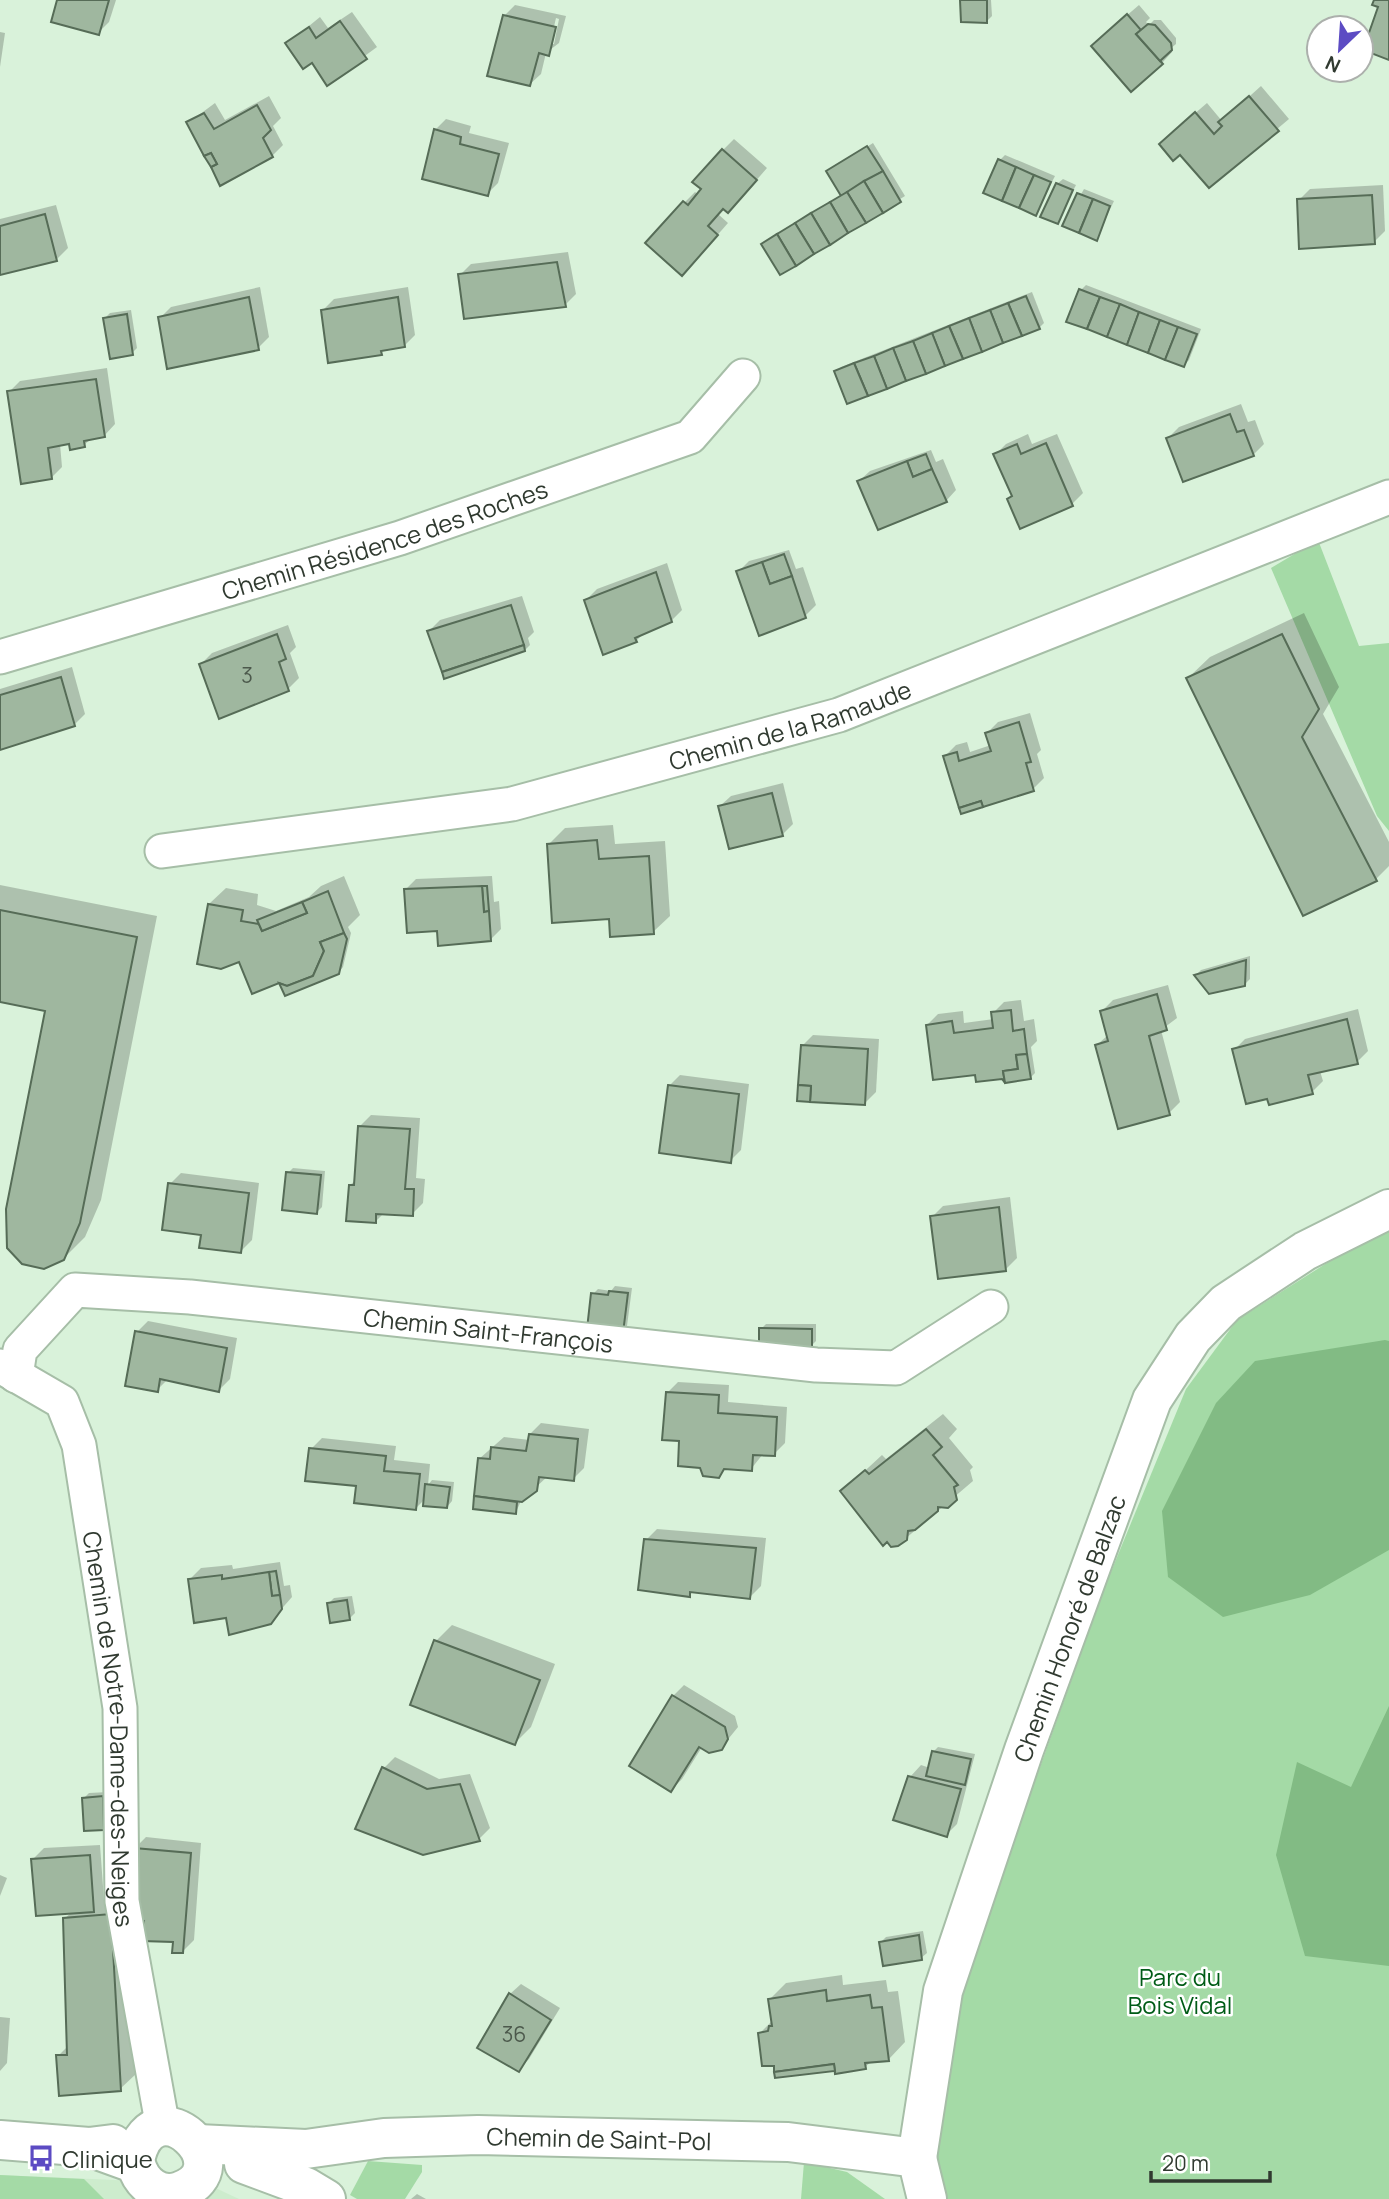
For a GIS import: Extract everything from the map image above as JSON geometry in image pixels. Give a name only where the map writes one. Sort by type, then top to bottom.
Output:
[{"type":"main road","name":"Chemin Honoré de Balzac","points":[[918,2158],[943,1992],[1024,1750],[1152,1400],[1193,1337],[1226,1303],[1305,1251],[1389,1209]]},
{"type":"main road","points":[[0,2140],[89,2147],[144,2147],[183,2130],[200,2155]]},
{"type":"main road","name":"Chemin de Saint-Pol","points":[[242,2155],[384,2138],[478,2135],[788,2142],[918,2158]]},
{"type":"main road","points":[[144,2147],[139,2174],[152,2189],[172,2193],[191,2185],[200,2155]]},
{"type":"main road","points":[[200,2155],[242,2155],[326,2199]]},
{"type":"main road","points":[[918,2158],[927,2199]]},
{"type":"street","name":"Chemin Résidence des Roches","points":[[0,657],[400,538],[690,438],[743,376]]},
{"type":"street","name":"Chemin de la Ramaude","points":[[162,851],[512,804],[839,715],[1389,497]]},
{"type":"street","name":"Chemin Saint-François","points":[[8,1371],[20,1350],[75,1290],[190,1297],[816,1365],[897,1368],[990,1307]]},
{"type":"street","name":"Chemin de Notre-Dame-des-Neiges","points":[[8,1371],[62,1402],[79,1446],[120,1708],[122,1901],[144,2147]]},
{"type":"shaded area","points":[[0,2175],[207,2184],[239,2199],[0,2199]]},
{"type":"green space","points":[[1318,540],[1359,646],[1389,643],[1389,831],[1377,816],[1271,568]]},
{"type":"green space","name":"Parc du Bois Vidal","points":[[1389,1231],[1389,2199],[937,2199],[941,2076],[965,1975],[1106,1584],[1186,1389],[1237,1320],[1330,1261]]},
{"type":"green space","points":[[1389,1341],[1389,1550],[1310,1595],[1223,1617],[1168,1577],[1162,1511],[1216,1403],[1255,1361]]},
{"type":"green space","points":[[1389,1706],[1389,1966],[1305,1956],[1276,1855],[1297,1762],[1351,1787]]},
{"type":"green space","points":[[368,2161],[422,2165],[422,2172],[405,2199],[357,2199],[350,2195]]},
{"type":"green space","points":[[804,2162],[847,2172],[885,2199],[801,2199]]},
{"type":"green space","points":[[0,2175],[84,2179],[104,2199],[0,2199]]},
{"type":"building","points":[[57,0],[109,0],[99,35],[51,22]]},
{"type":"building","points":[[960,0],[987,0],[987,23],[961,22]]},
{"type":"building","points":[[1374,0],[1389,0],[1389,60],[1375,55],[1375,16],[1378,7],[1372,5]]},
{"type":"building","points":[[1127,14],[1141,30],[1136,34],[1163,64],[1131,92],[1091,46]]},
{"type":"building","points":[[503,15],[556,27],[549,56],[539,53],[530,86],[487,76]]},
{"type":"building","points":[[340,21],[367,59],[327,86],[312,63],[303,69],[285,43],[309,27],[316,38]]},
{"type":"building","points":[[1148,24],[1155,25],[1171,43],[1172,50],[1160,61],[1136,34]]},
{"type":"building","points":[[1249,96],[1279,131],[1209,188],[1180,155],[1173,161],[1159,144],[1195,112],[1214,134],[1222,126],[1218,122]]},
{"type":"building","points":[[257,105],[271,130],[263,138],[273,157],[220,186],[211,167],[217,164],[211,153],[204,156],[186,122],[204,113],[214,129]]},
{"type":"building","points":[[434,129],[461,137],[460,144],[499,154],[488,196],[422,179]]},
{"type":"building","points":[[867,146],[883,171],[841,196],[826,171]]},
{"type":"building","points":[[722,149],[757,180],[728,213],[723,209],[708,226],[718,235],[682,276],[645,243],[683,201],[688,205],[701,189],[692,182]]},
{"type":"building","points":[[211,153],[217,164],[211,167],[204,156]]},
{"type":"building","points":[[998,159],[1016,167],[1002,201],[983,193]]},
{"type":"building","points":[[1016,167],[1034,175],[1019,208],[1002,201]]},
{"type":"building","points":[[883,171],[901,202],[883,213],[864,181]]},
{"type":"building","points":[[1034,175],[1051,182],[1036,216],[1019,208]]},
{"type":"building","points":[[864,181],[883,213],[866,223],[847,192]]},
{"type":"building","points":[[1056,183],[1073,190],[1058,224],[1040,217]]},
{"type":"building","points":[[847,192],[866,223],[848,233],[830,202]]},
{"type":"building","points":[[1077,193],[1093,199],[1079,233],[1062,226]]},
{"type":"building","points":[[1372,195],[1375,244],[1299,249],[1297,199]]},
{"type":"building","points":[[1093,199],[1110,206],[1097,241],[1079,233]]},
{"type":"building","points":[[830,202],[848,233],[830,245],[811,213]]},
{"type":"building","points":[[811,213],[830,245],[814,254],[795,223]]},
{"type":"building","points":[[45,214],[57,261],[0,275],[0,226]]},
{"type":"building","points":[[795,223],[814,254],[796,266],[777,234]]},
{"type":"building","points":[[777,234],[796,266],[780,275],[761,244]]},
{"type":"building","points":[[557,262],[566,307],[464,319],[458,274]]},
{"type":"building","points":[[1079,289],[1100,297],[1087,329],[1066,322]]},
{"type":"building","points":[[1026,296],[1040,329],[1022,336],[1008,303]]},
{"type":"building","points":[[249,297],[259,350],[167,369],[158,317]]},
{"type":"building","points":[[398,297],[405,347],[381,351],[382,355],[328,363],[321,310]]},
{"type":"building","points":[[1100,297],[1120,304],[1107,337],[1087,329]]},
{"type":"building","points":[[1008,303],[1022,336],[1003,343],[990,310]]},
{"type":"building","points":[[1120,304],[1139,312],[1127,345],[1107,337]]},
{"type":"building","points":[[990,310],[1003,343],[982,352],[969,318]]},
{"type":"building","points":[[1139,312],[1160,320],[1148,353],[1127,345]]},
{"type":"building","points":[[127,314],[133,355],[110,359],[103,318]]},
{"type":"building","points":[[969,318],[982,352],[963,359],[949,326]]},
{"type":"building","points":[[1160,320],[1178,327],[1165,360],[1148,353]]},
{"type":"building","points":[[949,326],[963,359],[945,366],[932,333]]},
{"type":"building","points":[[1178,327],[1197,334],[1184,367],[1165,360]]},
{"type":"building","points":[[932,333],[945,366],[926,374],[913,341]]},
{"type":"building","points":[[913,341],[926,374],[906,381],[893,348]]},
{"type":"building","points":[[893,348],[906,381],[887,389],[874,356]]},
{"type":"building","points":[[874,356],[887,389],[868,396],[854,363]]},
{"type":"building","points":[[854,363],[868,396],[847,404],[834,371]]},
{"type":"building","points":[[96,379],[105,437],[84,441],[85,447],[70,450],[69,444],[48,448],[52,479],[21,484],[7,391]]},
{"type":"building","points":[[1230,414],[1237,432],[1244,430],[1254,456],[1183,482],[1166,438]]},
{"type":"building","points":[[1046,443],[1073,506],[1020,529],[1007,499],[1012,496],[993,454],[1017,444],[1021,454]]},
{"type":"building","points":[[926,454],[932,469],[913,477],[907,461]]},
{"type":"building","points":[[907,461],[913,477],[932,469],[947,502],[878,530],[857,481]]},
{"type":"building","points":[[784,554],[792,576],[770,584],[762,562]]},
{"type":"building","points":[[762,562],[770,584],[792,576],[806,618],[759,636],[736,571]]},
{"type":"building","points":[[656,572],[672,622],[635,638],[637,642],[603,655],[584,600]]},
{"type":"building","points":[[511,605],[524,645],[442,672],[427,631]]},
{"type":"building","points":[[277,634],[286,659],[279,662],[289,691],[219,719],[199,664]]},
{"type":"building","points":[[1282,634],[1319,709],[1302,737],[1377,881],[1303,916],[1186,678]]},
{"type":"building","points":[[524,645],[525,651],[444,679],[442,672]]},
{"type":"building","points":[[61,677],[75,726],[0,750],[0,695]]},
{"type":"building","points":[[1019,722],[1031,762],[1026,763],[1034,791],[983,807],[981,801],[959,808],[943,756],[957,752],[959,761],[991,751],[985,733]]},
{"type":"building","points":[[772,793],[783,836],[729,849],[718,806]]},
{"type":"building","points":[[981,801],[983,807],[961,814],[959,808]]},
{"type":"building","points":[[597,840],[599,859],[649,856],[654,934],[610,937],[609,919],[552,923],[547,844]]},
{"type":"building","points":[[482,886],[487,886],[489,911],[484,912]]},
{"type":"building","points":[[482,886],[484,912],[489,911],[491,941],[438,946],[437,931],[407,933],[404,889]]},
{"type":"building","points":[[328,891],[344,933],[320,942],[324,951],[313,976],[287,986],[279,983],[252,994],[239,962],[221,969],[197,964],[208,904],[243,910],[241,921],[259,924],[262,931],[307,913],[302,902]]},
{"type":"building","points":[[302,902],[307,913],[262,931],[257,920]]},
{"type":"building","points":[[0,910],[137,937],[80,1223],[64,1260],[44,1269],[22,1264],[7,1248],[6,1209],[45,1011],[0,1002]]},
{"type":"building","points":[[344,933],[347,939],[339,974],[285,996],[279,983],[287,986],[313,976],[324,951],[320,942]]},
{"type":"building","points":[[1246,960],[1245,986],[1209,994],[1194,975]]},
{"type":"building","points":[[1157,994],[1167,1030],[1149,1036],[1170,1115],[1118,1129],[1095,1045],[1108,1041],[1100,1011]]},
{"type":"building","points":[[1011,1010],[1013,1031],[1024,1029],[1027,1054],[1016,1055],[1018,1069],[1003,1071],[1005,1083],[1002,1079],[976,1082],[975,1075],[933,1080],[926,1025],[952,1021],[954,1033],[993,1028],[991,1012]]},
{"type":"building","points":[[1347,1019],[1358,1064],[1308,1075],[1313,1094],[1269,1105],[1267,1099],[1246,1104],[1232,1049]]},
{"type":"building","points":[[801,1045],[868,1049],[865,1105],[810,1102],[811,1086],[798,1085]]},
{"type":"building","points":[[1027,1054],[1031,1079],[1005,1083],[1003,1071],[1018,1069],[1016,1055]]},
{"type":"building","points":[[668,1085],[739,1094],[731,1163],[659,1153]]},
{"type":"building","points":[[798,1085],[811,1086],[810,1102],[797,1101]]},
{"type":"building","points":[[358,1126],[410,1129],[405,1189],[414,1189],[413,1216],[376,1214],[376,1223],[346,1221],[349,1185],[354,1185]]},
{"type":"building","points":[[286,1172],[321,1175],[317,1214],[282,1210]]},
{"type":"building","points":[[168,1183],[249,1193],[241,1253],[199,1248],[201,1235],[162,1230]]},
{"type":"building","points":[[999,1207],[1006,1271],[938,1279],[930,1216]]},
{"type":"building","points":[[609,1291],[628,1293],[623,1333],[587,1329],[591,1293],[608,1295]]},
{"type":"building","points":[[759,1328],[812,1329],[812,1348],[759,1347]]},
{"type":"building","points":[[135,1331],[227,1348],[219,1392],[160,1379],[158,1392],[125,1386]]},
{"type":"building","points":[[666,1392],[719,1395],[718,1413],[777,1417],[775,1456],[753,1455],[752,1471],[724,1469],[719,1478],[703,1476],[700,1468],[678,1466],[679,1441],[662,1440]]},
{"type":"building","points":[[926,1429],[942,1447],[933,1455],[958,1485],[954,1487],[957,1500],[948,1508],[938,1507],[938,1511],[915,1530],[908,1531],[907,1540],[898,1546],[891,1547],[887,1542],[883,1546],[840,1491],[865,1470],[869,1474]]},
{"type":"building","points":[[529,1434],[578,1439],[574,1481],[539,1477],[537,1491],[522,1502],[474,1496],[478,1458],[490,1459],[491,1447],[526,1451]]},
{"type":"building","points":[[309,1448],[386,1456],[384,1471],[420,1474],[416,1510],[354,1503],[356,1486],[305,1481]]},
{"type":"building","points":[[425,1484],[450,1487],[447,1508],[423,1506]]},
{"type":"building","points":[[474,1496],[517,1502],[516,1514],[473,1509]]},
{"type":"building","points":[[644,1539],[756,1548],[750,1599],[690,1592],[690,1597],[638,1590]]},
{"type":"building","points":[[276,1571],[280,1595],[272,1596],[269,1572]]},
{"type":"building","points":[[269,1572],[272,1596],[280,1595],[282,1609],[271,1624],[229,1635],[226,1618],[194,1623],[188,1579],[222,1575],[222,1579]]},
{"type":"building","points":[[347,1600],[350,1620],[330,1623],[327,1603]]},
{"type":"building","points":[[434,1640],[540,1680],[515,1745],[410,1705]]},
{"type":"building","points":[[672,1695],[725,1727],[728,1739],[722,1750],[709,1753],[699,1747],[671,1792],[629,1766]]},
{"type":"building","points":[[932,1751],[971,1759],[965,1785],[926,1776]]},
{"type":"building","points":[[382,1767],[427,1789],[460,1784],[480,1841],[423,1855],[355,1829]]},
{"type":"building","points":[[908,1776],[961,1789],[947,1837],[893,1820]]},
{"type":"building","points":[[103,1796],[104,1830],[84,1831],[82,1798]]},
{"type":"building","points":[[134,1848],[191,1853],[183,1953],[172,1953],[173,1942],[142,1941],[144,1921],[135,1920]]},
{"type":"building","points":[[90,1855],[94,1912],[36,1916],[31,1859]]},
{"type":"building","points":[[111,1914],[121,2091],[59,2096],[56,2055],[67,2055],[63,1918]]},
{"type":"building","points":[[919,1935],[922,1960],[883,1966],[879,1942]]},
{"type":"building","points":[[826,1990],[827,2001],[870,1995],[872,2008],[882,2007],[889,2061],[865,2063],[866,2069],[835,2074],[834,2064],[774,2072],[774,2066],[762,2066],[758,2033],[768,2031],[769,2026],[772,2026],[768,1999]]},
{"type":"building","points":[[509,1993],[551,2020],[519,2072],[477,2048]]},
{"type":"building","points":[[834,2064],[835,2071],[775,2078],[774,2072]]},
{"type":"place","name":"Clinique","points":[[41,2158]]}]
